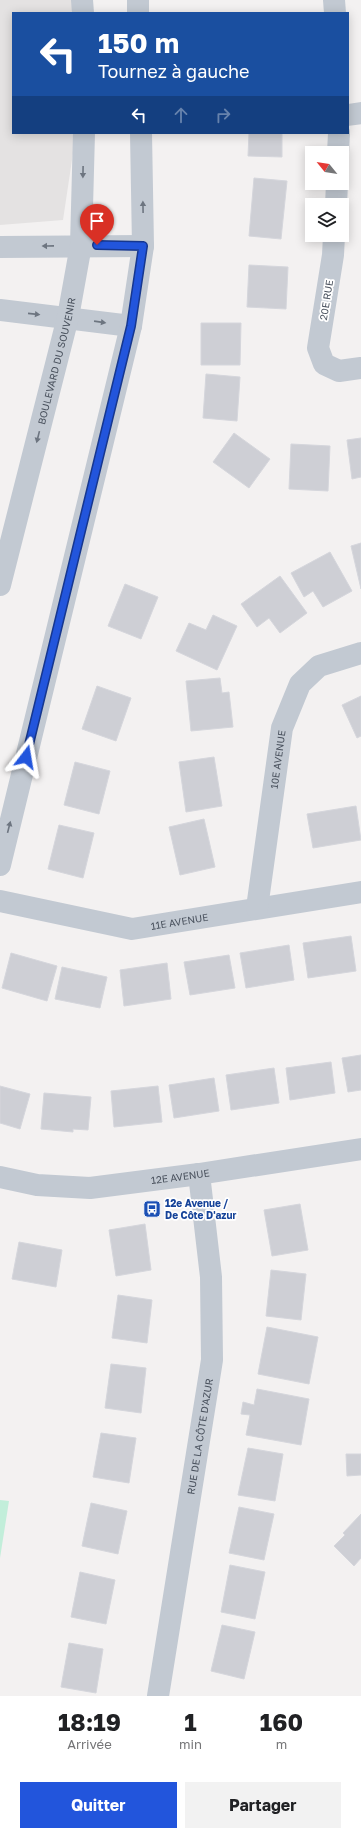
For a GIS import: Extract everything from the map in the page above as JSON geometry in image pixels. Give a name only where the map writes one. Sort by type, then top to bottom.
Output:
[{"type":"street","points":[[82,0],[83,12]]},
{"type":"street","points":[[138,0],[138,12]]},
{"type":"street","points":[[334,0],[335,12]]},
{"type":"street","points":[[349,115],[361,113]]},
{"type":"street","name":"BOULEVARD DU SOUVENIR","points":[[0,585],[68,317],[81,245],[84,134]]},
{"type":"street","points":[[0,865],[131,326],[143,246],[141,134]]},
{"type":"street","points":[[338,146],[339,134]]},
{"type":"street","name":"20E RUE","points":[[334,242],[333,255],[318,348],[324,364],[339,371],[361,368]]},
{"type":"street","points":[[0,247],[81,245],[143,246]]},
{"type":"street","points":[[0,310],[68,317],[131,326]]},
{"type":"street","name":"10E AVENUE","points":[[257,908],[282,728],[300,684],[319,666],[361,653]]},
{"type":"street","name":"11E AVENUE","points":[[0,901],[132,929],[361,892]]},
{"type":"street","name":"12E AVENUE","points":[[0,1176],[37,1185],[90,1188],[199,1174],[361,1149]]},
{"type":"street","name":"RUE DE LA CÔTE D'AZUR","points":[[158,1696],[212,1360],[211,1277],[199,1174]]},
{"type":"shaded area","points":[[0,0],[82,0],[83,12],[12,12],[12,134],[76,134],[63,220],[0,225]]},
{"type":"green space","points":[[0,1500],[9,1501],[0,1558]]},
{"type":"building","points":[[249,134],[282,134],[282,157],[248,156]]},
{"type":"building","points":[[254,178],[287,181],[281,239],[249,236]]},
{"type":"building","points":[[249,265],[288,267],[286,309],[247,307]]},
{"type":"building","points":[[201,323],[241,323],[240,365],[201,365]]},
{"type":"building","points":[[206,374],[240,377],[237,421],[203,418]]},
{"type":"building","points":[[234,433],[270,459],[249,488],[213,462]]},
{"type":"building","points":[[361,438],[361,477],[352,479],[347,440]]},
{"type":"building","points":[[291,444],[330,446],[328,491],[289,489]]},
{"type":"building","points":[[361,543],[361,589],[351,546]]},
{"type":"building","points":[[330,552],[352,591],[323,607],[313,591],[304,597],[291,573]]},
{"type":"building","points":[[280,576],[307,613],[280,633],[269,618],[257,627],[241,604]]},
{"type":"building","points":[[125,584],[158,597],[141,639],[108,626]]},
{"type":"building","points":[[213,615],[237,626],[217,670],[176,651],[189,623],[206,630]]},
{"type":"building","points":[[220,678],[222,693],[229,692],[233,727],[191,731],[186,681]]},
{"type":"building","points":[[97,686],[131,698],[116,741],[82,729]]},
{"type":"building","points":[[361,696],[361,736],[357,738],[342,705]]},
{"type":"building","points":[[214,757],[222,806],[186,812],[179,762]]},
{"type":"building","points":[[75,762],[110,771],[99,814],[64,805]]},
{"type":"building","points":[[356,806],[361,840],[313,848],[307,814]]},
{"type":"building","points":[[204,819],[215,867],[180,875],[169,827]]},
{"type":"building","points":[[59,825],[94,833],[83,878],[48,869]]},
{"type":"building","points":[[351,936],[356,971],[308,978],[303,943]]},
{"type":"building","points":[[289,945],[294,980],[246,988],[240,953]]},
{"type":"building","points":[[11,953],[57,966],[47,1001],[2,988]]},
{"type":"building","points":[[229,955],[235,988],[190,995],[184,962]]},
{"type":"building","points":[[167,963],[171,999],[124,1006],[120,970]]},
{"type":"building","points":[[62,967],[107,977],[100,1008],[55,999]]},
{"type":"building","points":[[361,1055],[361,1090],[348,1092],[342,1058]]},
{"type":"building","points":[[331,1062],[335,1093],[290,1100],[286,1068]]},
{"type":"building","points":[[274,1068],[279,1103],[231,1110],[226,1075]]},
{"type":"building","points":[[214,1078],[219,1111],[174,1118],[169,1085]]},
{"type":"building","points":[[0,1086],[30,1094],[20,1129],[0,1123]]},
{"type":"building","points":[[158,1086],[162,1122],[114,1127],[111,1091]]},
{"type":"building","points":[[44,1093],[91,1097],[88,1130],[73,1129],[73,1132],[41,1129]]},
{"type":"building","points":[[300,1204],[308,1250],[272,1256],[264,1210]]},
{"type":"building","points":[[145,1224],[151,1270],[116,1276],[109,1230]]},
{"type":"building","points":[[19,1242],[62,1250],[56,1287],[12,1279]]},
{"type":"building","points":[[271,1270],[306,1274],[301,1320],[266,1316]]},
{"type":"building","points":[[118,1295],[152,1300],[147,1343],[112,1338]]},
{"type":"building","points":[[267,1327],[318,1337],[309,1384],[258,1374]]},
{"type":"building","points":[[111,1364],[146,1368],[141,1413],[105,1408]]},
{"type":"building","points":[[257,1389],[309,1399],[301,1445],[246,1435],[250,1415],[241,1414],[243,1402],[254,1405]]},
{"type":"building","points":[[101,1433],[136,1438],[129,1483],[93,1477]]},
{"type":"building","points":[[248,1448],[283,1454],[275,1501],[238,1495]]},
{"type":"building","points":[[346,1454],[361,1454],[361,1475],[347,1476]]},
{"type":"building","points":[[91,1503],[127,1511],[118,1554],[82,1546]]},
{"type":"building","points":[[239,1507],[274,1514],[264,1560],[229,1553]]},
{"type":"building","points":[[361,1514],[361,1558],[354,1566],[334,1546],[345,1535],[343,1533]]},
{"type":"building","points":[[230,1565],[265,1572],[255,1619],[221,1612]]},
{"type":"building","points":[[80,1572],[115,1580],[106,1624],[71,1617]]},
{"type":"building","points":[[222,1625],[255,1632],[244,1679],[211,1671]]},
{"type":"building","points":[[69,1643],[103,1649],[96,1693],[61,1687]]},
{"type":"place","name":"12e Avenue / De Côte D'azur","points":[[152,1209]]},
{"type":"route","points":[[26,757],[131,326],[143,246],[97,245]]}]
